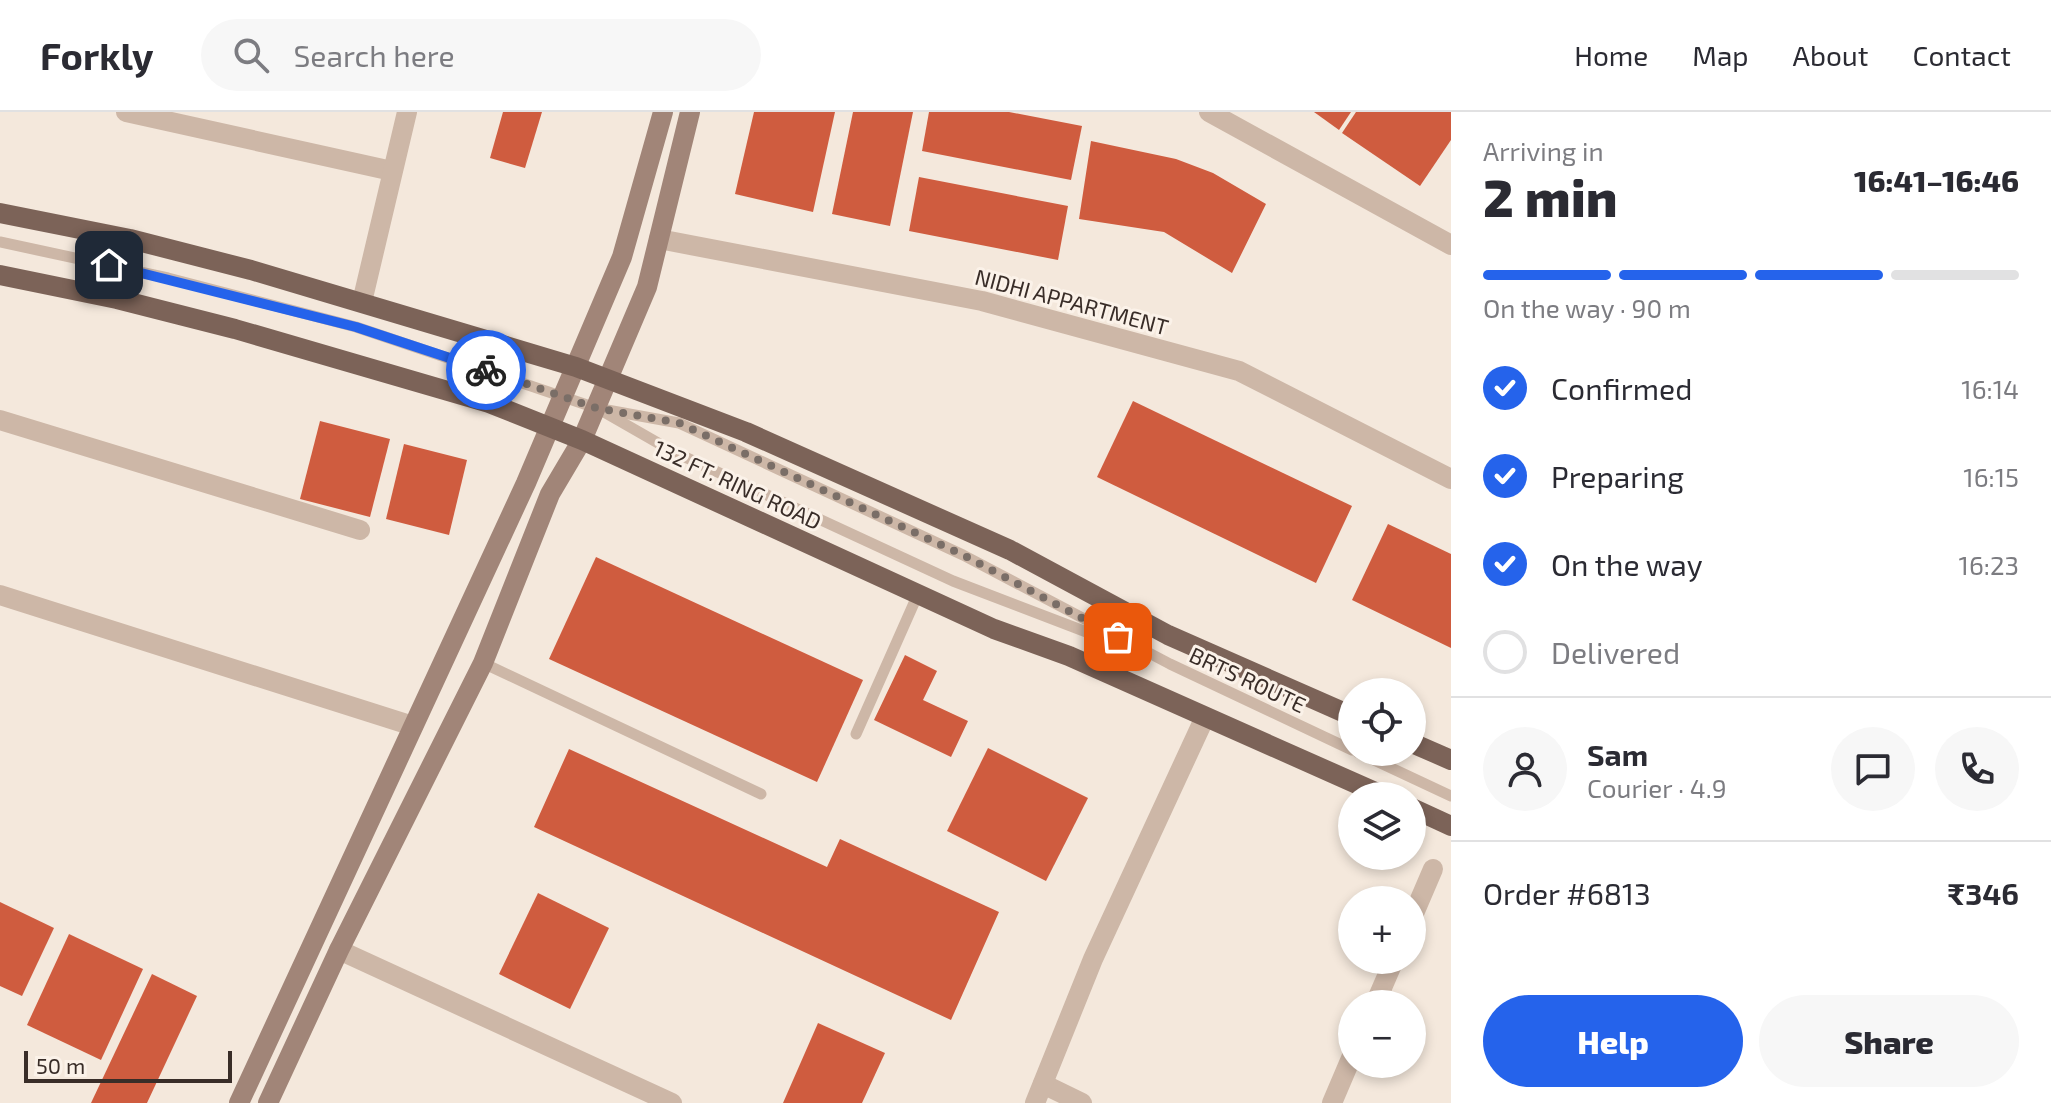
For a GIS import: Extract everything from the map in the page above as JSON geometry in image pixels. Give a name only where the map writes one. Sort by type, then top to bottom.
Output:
[{"type":"main road","points":[[239,1103],[576,367],[622,257],[663,112]]},
{"type":"main road","points":[[268,1103],[339,950],[483,663],[550,494],[582,440],[596,408],[647,287],[690,112]]},
{"type":"main road","name":"132 FT. RING ROAD","points":[[0,213],[130,239],[362,302],[576,367],[746,432],[1010,550],[1168,635],[1338,710]]},
{"type":"main road","name":"132 FT. RING ROAD","points":[[0,275],[117,299],[235,329],[489,403],[582,440],[994,629],[1069,656],[1352,782]]},
{"type":"main road","points":[[1426,749],[1451,760]]},
{"type":"main road","points":[[1426,814],[1451,826]]},
{"type":"street","points":[[126,112],[186,118],[392,171]]},
{"type":"street","points":[[362,302],[407,112]]},
{"type":"street","points":[[1209,112],[1451,245]]},
{"type":"street","name":"NIDHI APPARTMENT","points":[[659,239],[982,301],[1239,371],[1451,479]]},
{"type":"street","points":[[0,420],[360,530]]},
{"type":"street","points":[[0,595],[413,726]]},
{"type":"street","points":[[1082,1103],[1039,1094],[1093,959],[1205,717]]},
{"type":"street","points":[[1426,886],[1433,869]]},
{"type":"street","points":[[339,950],[672,1103]]},
{"type":"street","points":[[1332,1103],[1343,1078]]},
{"type":"lane","points":[[0,242],[168,278],[356,327],[563,396],[596,408],[672,451],[953,581],[1170,664]]},
{"type":"lane","points":[[596,408],[679,423],[963,555],[1170,664]]},
{"type":"lane","points":[[856,734],[918,594]]},
{"type":"lane","points":[[483,663],[761,794]]},
{"type":"lane","name":"BRTS ROUTE","points":[[1170,664],[1338,743]]},
{"type":"lane","name":"BRTS ROUTE","points":[[1386,766],[1451,796]]},
{"type":"building","points":[[503,112],[542,112],[525,168],[490,158]]},
{"type":"building","points":[[754,112],[835,112],[813,212],[735,194]]},
{"type":"building","points":[[853,112],[913,112],[890,226],[832,214]]},
{"type":"building","points":[[929,112],[1009,112],[1082,126],[1071,180],[922,151]]},
{"type":"building","points":[[1314,112],[1351,112],[1339,130]]},
{"type":"building","points":[[1356,112],[1451,112],[1451,140],[1420,186],[1342,133]]},
{"type":"building","points":[[1091,141],[1176,159],[1213,173],[1266,204],[1232,273],[1164,232],[1079,219]]},
{"type":"building","points":[[919,177],[1068,206],[1058,260],[909,231]]},
{"type":"building","points":[[1133,401],[1352,506],[1316,583],[1097,477]]},
{"type":"building","points":[[320,421],[390,439],[370,517],[300,499]]},
{"type":"building","points":[[404,444],[467,460],[449,535],[386,519]]},
{"type":"building","points":[[1388,524],[1451,554],[1451,648],[1352,600]]},
{"type":"building","points":[[596,557],[863,680],[817,782],[549,659]]},
{"type":"building","points":[[905,655],[937,671],[923,700],[968,721],[951,757],[874,720]]},
{"type":"building","points":[[988,748],[1088,798],[1046,881],[947,831]]},
{"type":"building","points":[[569,749],[827,867],[840,839],[999,912],[951,1020],[534,827]]},
{"type":"building","points":[[538,893],[609,928],[570,1009],[499,974]]},
{"type":"building","points":[[0,902],[54,928],[22,996],[0,986]]},
{"type":"building","points":[[69,934],[143,969],[101,1060],[27,1025]]},
{"type":"building","points":[[152,974],[197,996],[147,1103],[91,1103]]},
{"type":"building","points":[[818,1023],[885,1053],[862,1103],[783,1103]]},
{"type":"way so far","points":[[486,370],[596,408],[679,423],[963,555],[1118,637]]},
{"type":"route","points":[[109,265],[356,327],[486,370]]}]
